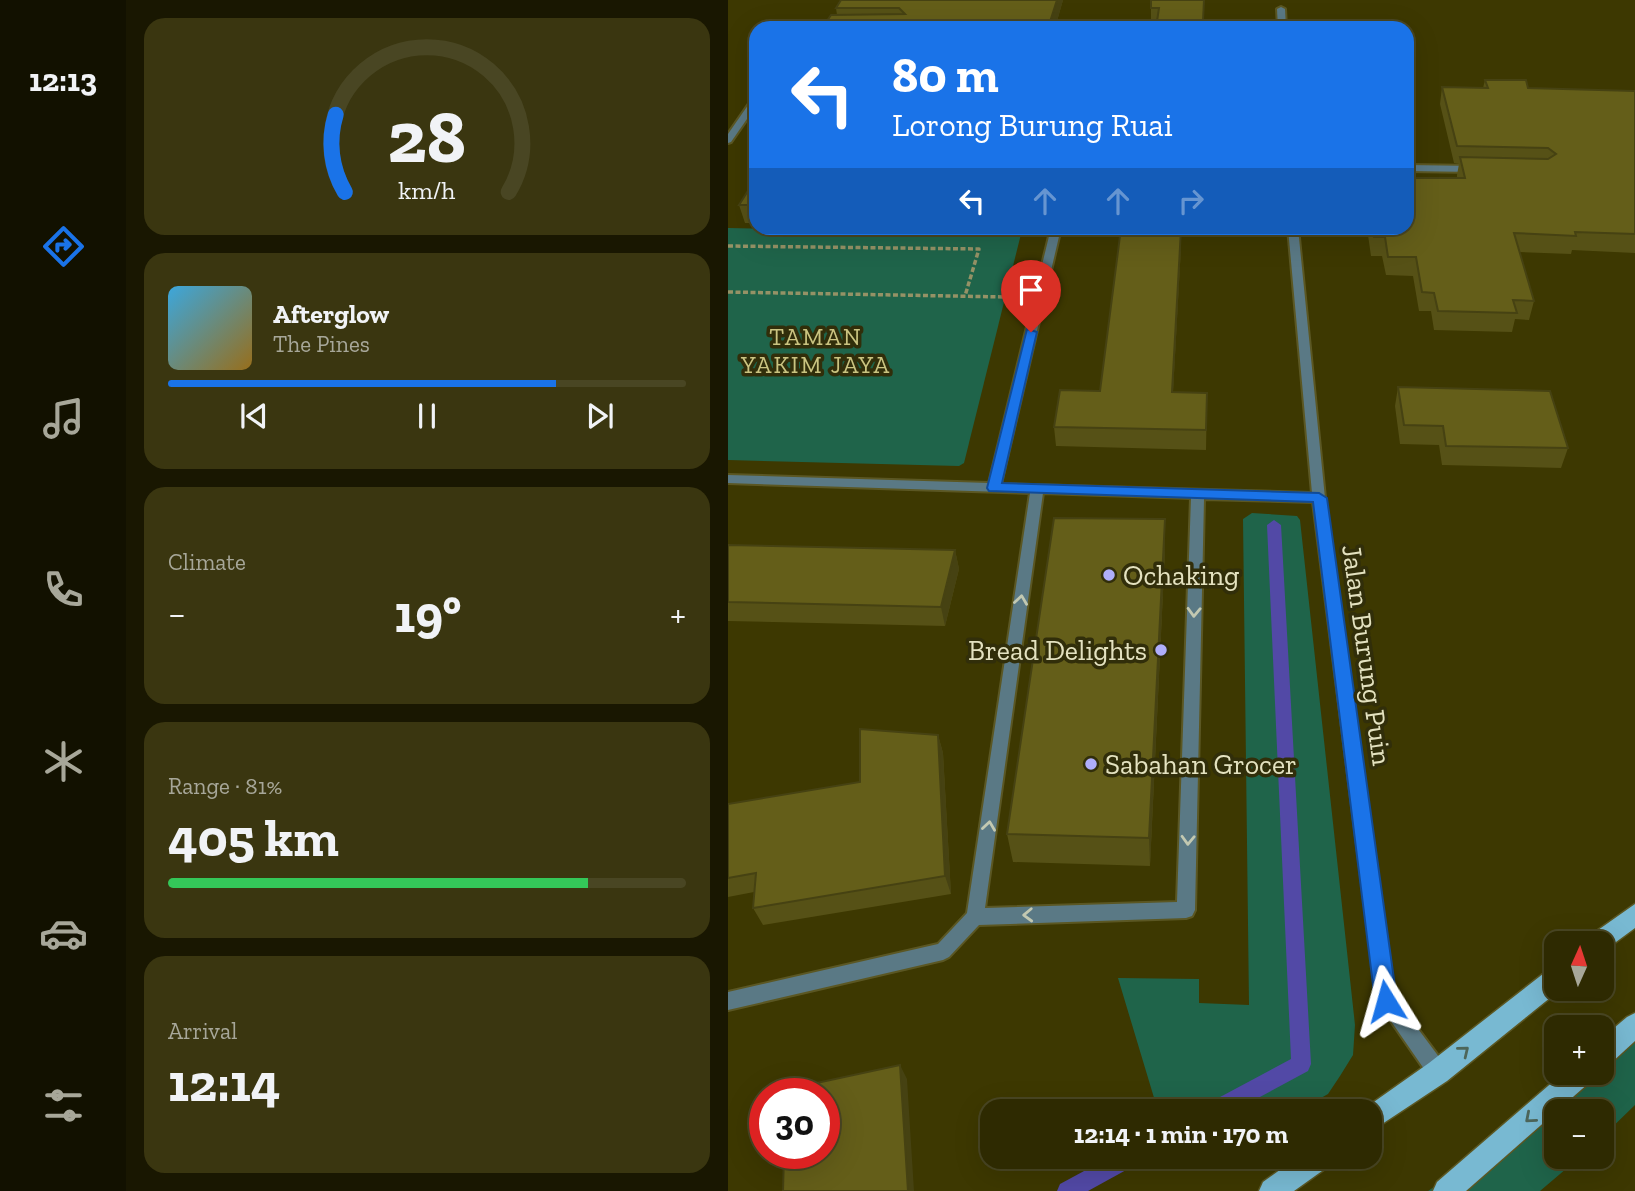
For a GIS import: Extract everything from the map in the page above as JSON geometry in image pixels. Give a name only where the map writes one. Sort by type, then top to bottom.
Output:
[{"type":"main road","points":[[1614,931],[1635,915]]},
{"type":"main road","points":[[1382,1112],[1438,1072],[1544,988]]},
{"type":"main road","points":[[1614,1044],[1635,1025]]},
{"type":"main road","points":[[1446,1191],[1567,1085]]},
{"type":"main road","points":[[1272,1191],[1303,1169]]},
{"type":"street","points":[[1281,9],[1282,21]]},
{"type":"street","points":[[728,140],[749,110]]},
{"type":"street","points":[[1414,168],[1489,170]]},
{"type":"street","points":[[994,488],[1054,235]]},
{"type":"street","name":"Jalan Burung Puin","points":[[1294,235],[1319,498],[1386,1001],[1438,1072]]},
{"type":"street","points":[[728,479],[1319,498]]},
{"type":"street","points":[[728,1001],[943,951],[975,918],[1037,489]]},
{"type":"street","points":[[975,918],[1186,910],[1198,495]]},
{"type":"path","points":[[728,246],[979,249],[965,296]]},
{"type":"path","points":[[728,292],[1012,297]]},
{"type":"green space","points":[[728,228],[749,228],[749,235],[1021,235],[964,463],[959,466],[728,460]]},
{"type":"green space","points":[[1252,513],[1297,516],[1300,520],[1355,1025],[1353,1055],[1328,1094],[1319,1099],[1154,1099],[1118,978],[1199,979],[1199,1003],[1249,1005],[1243,519]]},
{"type":"green space","points":[[1635,1041],[1635,1105],[1614,1125],[1614,1099],[1562,1099],[1580,1085],[1614,1085],[1614,1058]]},
{"type":"green space","points":[[1544,1111],[1544,1169],[1566,1169],[1540,1191],[1428,1191]]},
{"type":"building","points":[[841,0],[1057,0],[1050,21],[827,21],[831,15],[905,14],[899,8],[836,8]]},
{"type":"building","points":[[1151,0],[1204,0],[1203,21],[1157,21],[1159,8],[1151,8]]},
{"type":"building","points":[[1485,80],[1526,80],[1528,88],[1635,91],[1635,234],[1575,232],[1576,236],[1514,233],[1534,301],[1513,300],[1517,313],[1438,311],[1434,293],[1422,292],[1416,257],[1388,257],[1385,237],[1374,235],[1414,235],[1414,178],[1465,178],[1460,157],[1548,159],[1556,154],[1548,148],[1457,146],[1442,87],[1488,88]]},
{"type":"building","points":[[749,189],[749,205],[739,205]]},
{"type":"building","points":[[1120,235],[1181,235],[1172,392],[1207,393],[1206,430],[1054,427],[1060,390],[1100,391]]},
{"type":"building","points":[[1398,387],[1550,391],[1568,448],[1446,446],[1443,426],[1404,425]]},
{"type":"building","points":[[1054,518],[1165,519],[1149,838],[1007,834]]},
{"type":"building","points":[[728,545],[955,550],[941,607],[728,602]]},
{"type":"building","points":[[860,729],[938,735],[945,876],[753,908],[756,873],[728,878],[728,804],[860,782]]},
{"type":"building","points":[[900,1065],[908,1191],[783,1191],[784,1169],[840,1169],[840,1078]]},
{"type":"waterway","points":[[1236,1099],[1301,1064],[1274,525]]},
{"type":"waterway","points":[[1067,1191],[1108,1169]]},
{"type":"place","name":"Ochaking","points":[[1109,575]]},
{"type":"place","name":"Bread Delights","points":[[1161,650]]},
{"type":"place","name":"Sabahan Grocer","points":[[1091,764]]},
{"type":"district","name":"TAMAN YAKIM JAYA","points":[[816,350]]},
{"type":"route","points":[[1031,332],[994,488],[1319,498],[1386,1001]]}]
